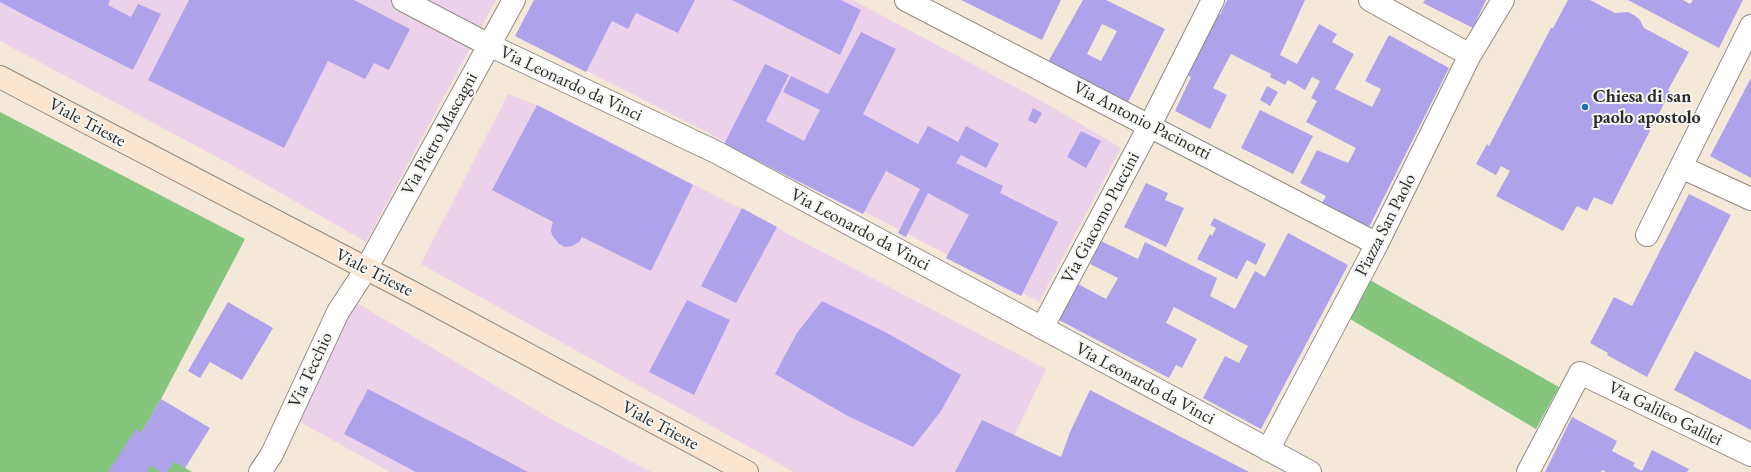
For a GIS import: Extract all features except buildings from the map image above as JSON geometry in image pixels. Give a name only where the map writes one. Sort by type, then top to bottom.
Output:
[{"type":"main road","name":"Viale Trieste","points":[[0,78],[366,269],[747,472]]},
{"type":"street","name":"Via Leonardo da Vinci","points":[[403,0],[489,45],[716,152],[1310,472]]},
{"type":"street","name":"Via Pietro Mascagni","points":[[366,269],[514,0]]},
{"type":"street","name":"Via Antonio Pacinotti","points":[[906,0],[1150,125],[1377,244]]},
{"type":"street","name":"Via Giacomo Puccini","points":[[1042,328],[1150,125],[1213,0]]},
{"type":"street","points":[[1370,0],[1470,55]]},
{"type":"street","name":"Piazza San Paolo","points":[[1268,450],[1377,244],[1470,55],[1503,0]]},
{"type":"street","points":[[1647,235],[1751,26]]},
{"type":"street","points":[[1682,167],[1751,199]]},
{"type":"street","name":"Via Tecchio","points":[[260,472],[272,454],[338,312],[366,269]]},
{"type":"street","name":"Via Galileo Galilei","points":[[1528,472],[1580,373],[1751,455]]},
{"type":"shaded area","points":[[0,0],[496,0],[366,242],[230,164],[0,41]]},
{"type":"shaded area","points":[[534,0],[853,0],[1047,104],[1121,148],[1039,302],[1023,293],[1021,296],[946,258],[948,255],[865,212],[863,214],[786,176],[787,173],[515,36]]},
{"type":"shaded area","points":[[508,94],[548,110],[777,227],[1046,369],[997,472],[794,472],[421,264]]},
{"type":"shaded area","points":[[352,300],[553,420],[651,472],[390,472],[300,422]]},
{"type":"green space","points":[[0,112],[245,239],[161,399],[137,440],[192,472],[0,472]]},
{"type":"green space","points":[[1361,275],[1559,387],[1536,429],[1340,313]]},
{"type":"place","name":"Chiesa di san paolo apostolo","points":[[1585,107]]}]
